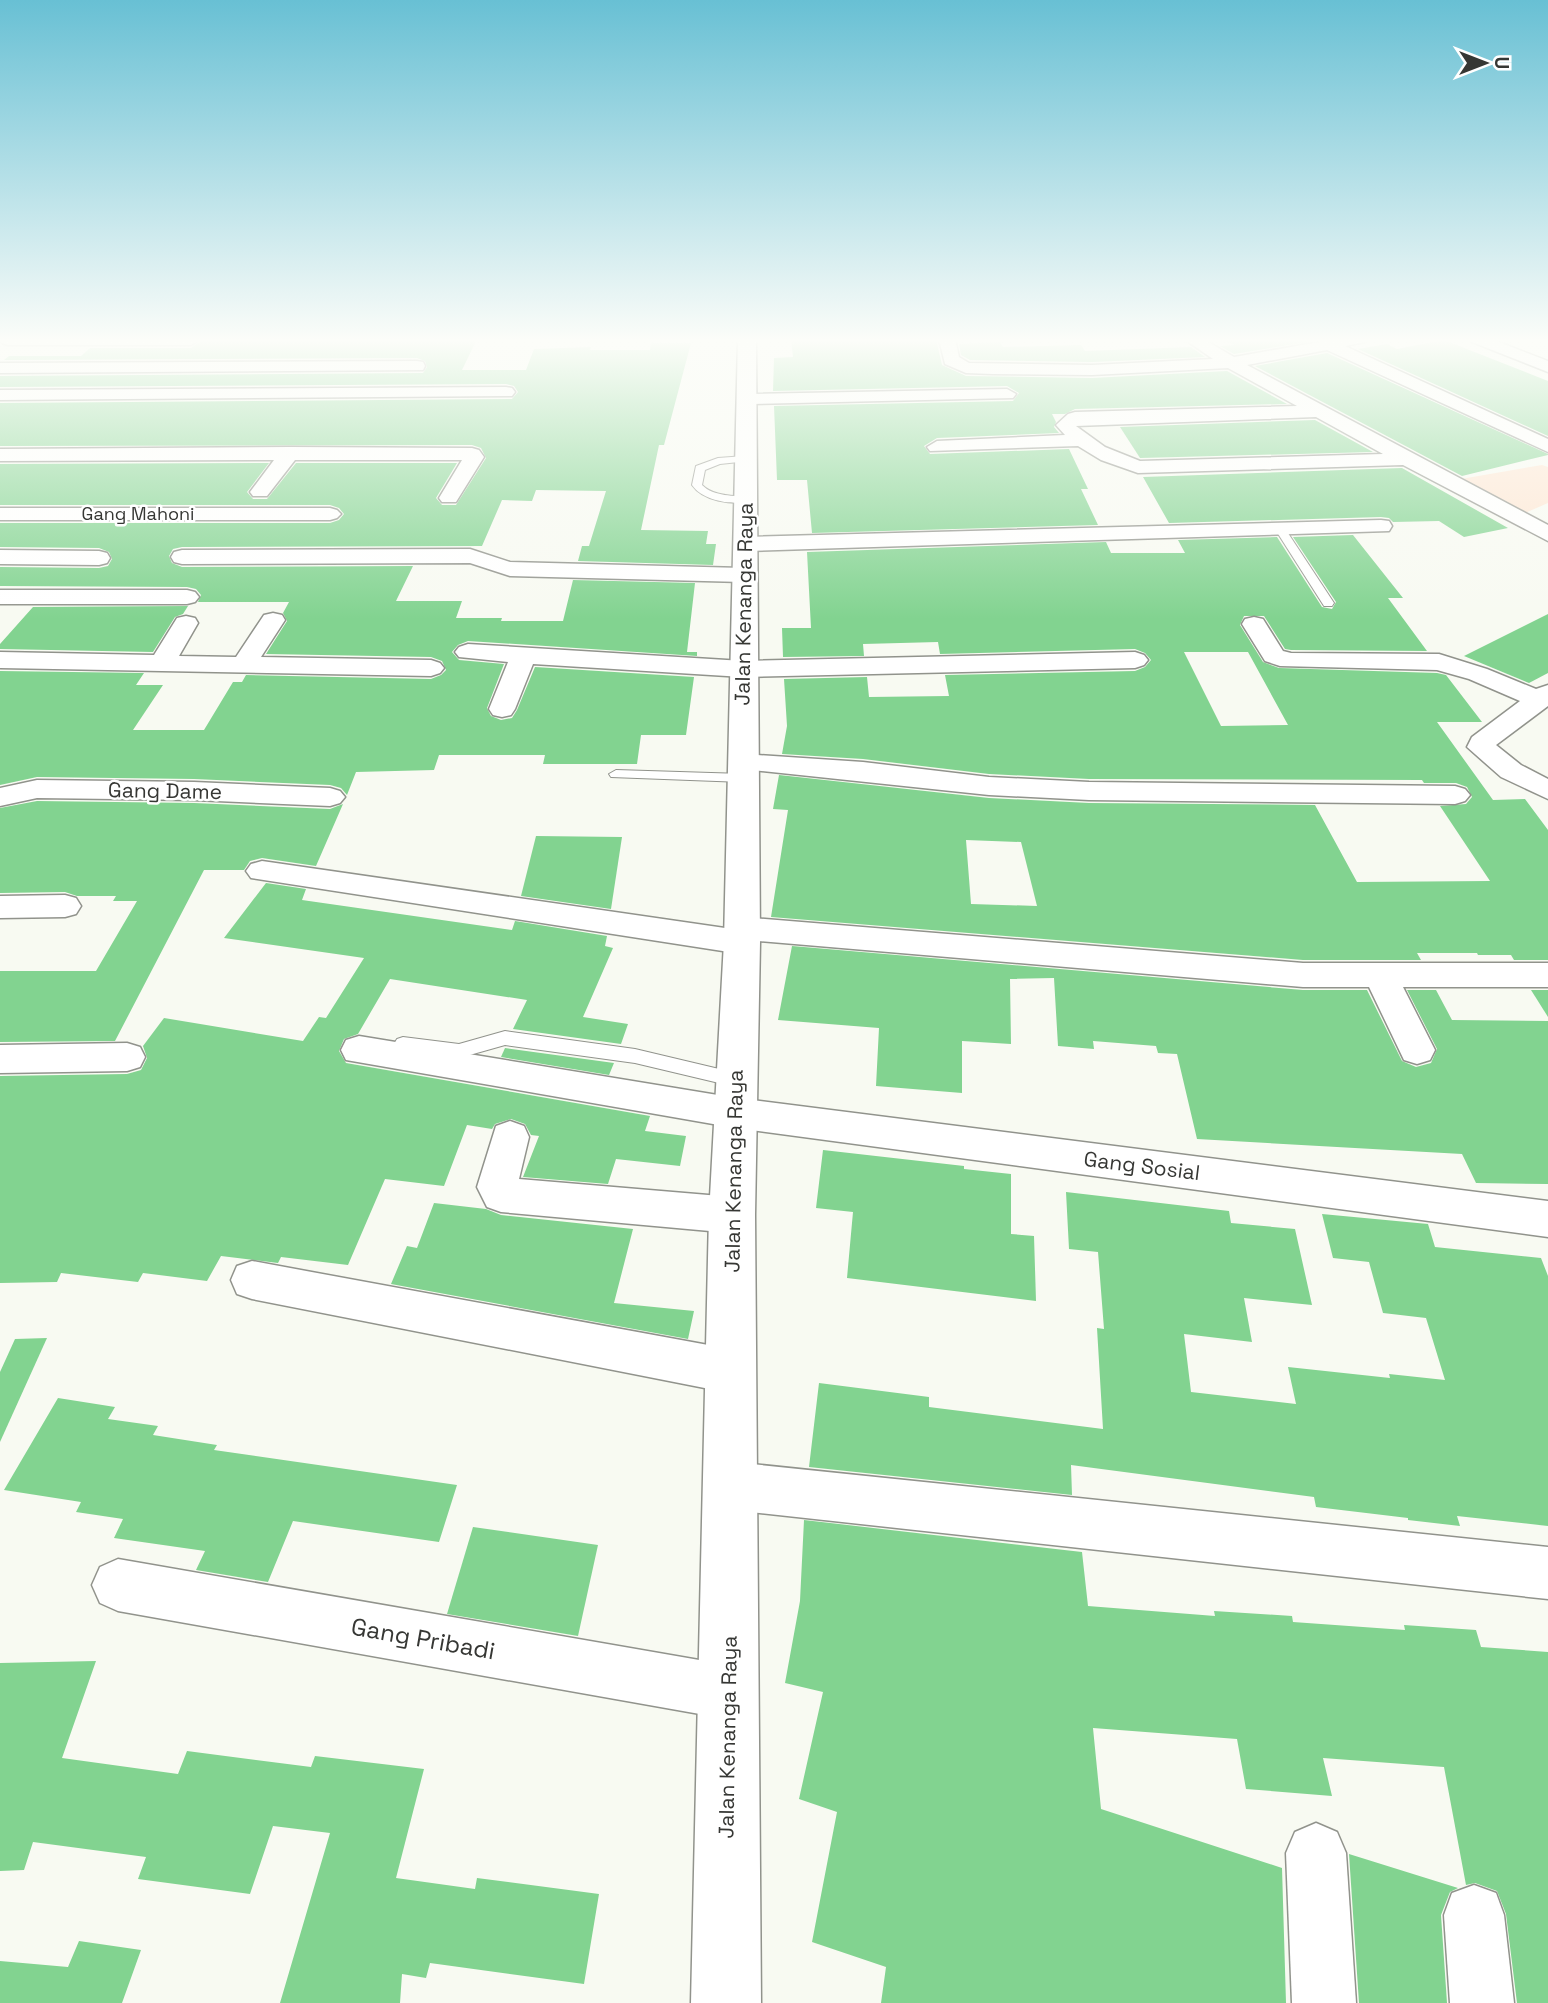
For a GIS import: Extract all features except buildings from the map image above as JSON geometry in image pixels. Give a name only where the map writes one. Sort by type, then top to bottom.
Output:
[{"type":"street","name":"Jalan Kenanga Raya","points":[[726,2003],[732,1215],[742,935],[747,432]]},
{"type":"street","points":[[1072,432],[1080,440],[1114,460],[1138,467],[1177,468],[1407,459]]},
{"type":"street","points":[[1358,432],[1543,527]]},
{"type":"street","points":[[1519,432],[1548,446]]},
{"type":"street","points":[[937,447],[1080,440]]},
{"type":"street","points":[[260,492],[290,453]]},
{"type":"street","points":[[0,456],[472,454],[474,457],[449,498]]},
{"type":"street","name":"Gang Mahoni","points":[[0,514],[330,514]]},
{"type":"street","points":[[182,557],[470,556],[480,557],[501,568],[510,569],[745,560],[1280,529],[1381,526]]},
{"type":"street","points":[[0,557],[99,558]]},
{"type":"street","points":[[0,597],[187,597]]},
{"type":"street","points":[[244,664],[273,620]]},
{"type":"street","points":[[162,663],[186,623]]},
{"type":"street","points":[[1254,624],[1274,656],[1289,662],[1439,662],[1543,696]]},
{"type":"street","points":[[468,652],[744,665],[1127,653]]},
{"type":"street","points":[[502,709],[524,654]]},
{"type":"street","points":[[0,660],[431,668]]},
{"type":"street","points":[[1543,696],[1482,743],[1481,747],[1511,771],[1548,790]]},
{"type":"street","points":[[743,770],[876,772],[989,786],[1089,791],[1455,795]]},
{"type":"street","name":"Gang Dame","points":[[0,797],[37,789],[194,791],[330,797]]},
{"type":"street","points":[[262,871],[742,935],[1303,975],[1548,975]]},
{"type":"street","points":[[0,907],[65,905]]},
{"type":"street","points":[[1380,975],[1416,1050]]},
{"type":"street","name":"Gang Sosial","points":[[372,1046],[736,1097],[1548,1219]]},
{"type":"street","points":[[0,1059],[127,1058]]},
{"type":"street","points":[[510,1137],[496,1187],[500,1195],[732,1215]]},
{"type":"street","points":[[252,1280],[730,1371]]},
{"type":"street","points":[[732,1486],[1548,1573]]},
{"type":"street","name":"Gang Pribadi","points":[[118,1585],[728,1692]]},
{"type":"street","points":[[1316,1853],[1324,2003]]},
{"type":"street","points":[[1475,1915],[1482,2003]]},
{"type":"lane","points":[[1280,529],[1328,603]]},
{"type":"lane","points":[[616,774],[743,770]]},
{"type":"shaded area","points":[[1542,465],[1548,467],[1548,503],[1525,513],[1461,479]]}]
